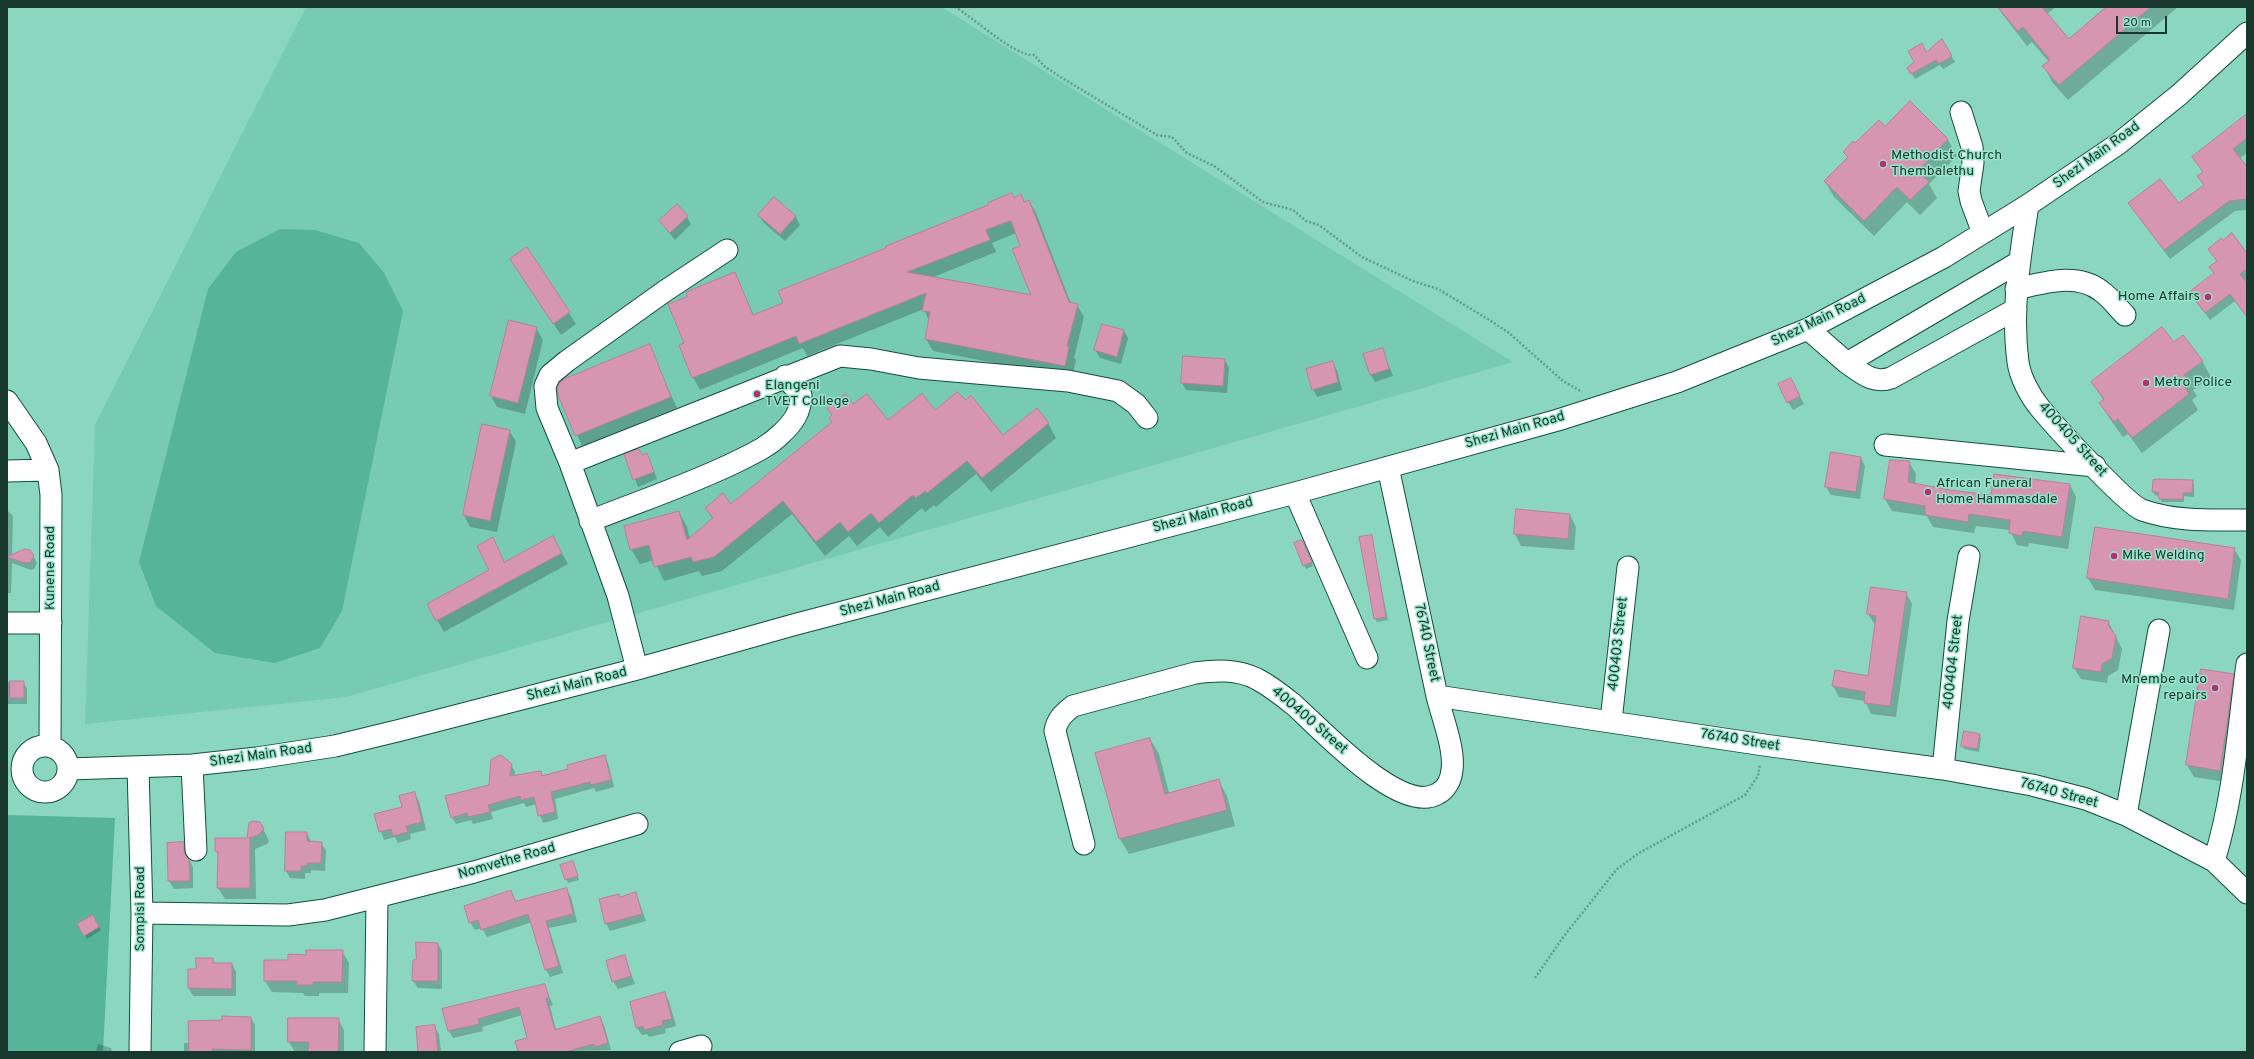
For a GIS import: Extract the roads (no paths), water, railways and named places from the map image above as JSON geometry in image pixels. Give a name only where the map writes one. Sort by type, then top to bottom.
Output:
[{"type":"street","name":"Shezi Main Road","points":[[68,769],[192,765],[257,758],[335,746],[637,669],[793,625],[1295,493],[1602,406],[1677,382],[1808,329],[1944,257],[2028,205],[2118,144],[2179,95],[2247,33]]},
{"type":"street","points":[[1961,112],[1972,147],[1973,163],[1969,191],[1982,233]]},
{"type":"street","name":"400405 Street","points":[[2028,205],[2019,262],[2016,299],[2018,362],[2025,382],[2039,407],[2123,495],[2140,510],[2158,515],[2197,521],[2247,520]]},
{"type":"street","points":[[637,669],[618,596],[570,463],[547,408],[545,386],[550,375],[665,291],[727,250]]},
{"type":"street","points":[[1847,363],[2019,262]]},
{"type":"street","points":[[1808,329],[1847,363],[1869,378],[1880,381],[1891,378],[2016,299],[2071,280],[2082,282],[2101,291],[2125,315]]},
{"type":"street","points":[[570,463],[785,376],[840,356],[871,359],[919,368],[1068,381],[1118,391],[1136,404],[1147,418]]},
{"type":"street","points":[[590,521],[717,471],[761,449],[780,435],[796,417],[801,407],[801,395],[785,376]]},
{"type":"street","name":"Kunene Road","points":[[7,401],[36,443],[48,470],[51,495],[50,746]]},
{"type":"street","points":[[1885,446],[2095,466]]},
{"type":"street","name":"76740 Street","points":[[1388,467],[1437,696],[1611,720],[1764,745],[1943,769],[2032,785],[2086,799],[2126,815],[2214,861],[2247,894]]},
{"type":"street","points":[[7,471],[48,470]]},
{"type":"street","points":[[1295,493],[1367,658]]},
{"type":"street","name":"400404 Street","points":[[1943,769],[1958,621],[1969,556]]},
{"type":"street","name":"400403 Street","points":[[1611,720],[1628,567]]},
{"type":"street","points":[[7,623],[51,624]]},
{"type":"street","points":[[2126,815],[2159,630]]},
{"type":"street","points":[[2214,861],[2224,828],[2232,789],[2247,664]]},
{"type":"street","name":"400400 Street","points":[[1084,844],[1055,731],[1057,723],[1062,715],[1073,706],[1195,673],[1214,670],[1233,672],[1255,678],[1270,687],[1294,705],[1346,754],[1384,782],[1407,795],[1421,799],[1432,797],[1441,792],[1449,782],[1452,770],[1452,755],[1437,696]]},
{"type":"street","points":[[50,746],[63,754],[68,769],[63,784],[49,792],[34,789],[24,776],[15,769],[34,749],[50,746]]},
{"type":"street","points":[[192,765],[196,850]]},
{"type":"street","name":"Sompisi Road","points":[[138,767],[142,913],[140,1052]]},
{"type":"street","name":"Nomvethe Road","points":[[142,913],[288,914],[325,910],[377,898],[474,872],[637,824]]},
{"type":"street","points":[[375,1052],[377,898]]},
{"type":"street","points":[[680,1052],[701,1046]]},
{"type":"place","name":"Methodist Church Thembalethu","points":[[1883,164]]},
{"type":"place","name":"Home Affairs","points":[[2208,297]]},
{"type":"place","name":"Metro Police","points":[[2146,383]]},
{"type":"place","name":"Elangeni TVET College","points":[[757,394]]},
{"type":"place","name":"African Funeral Home Hammasdale","points":[[1928,492]]},
{"type":"place","name":"Mike Welding","points":[[2114,556]]},
{"type":"place","name":"Mnembe auto repairs","points":[[2215,688]]}]
